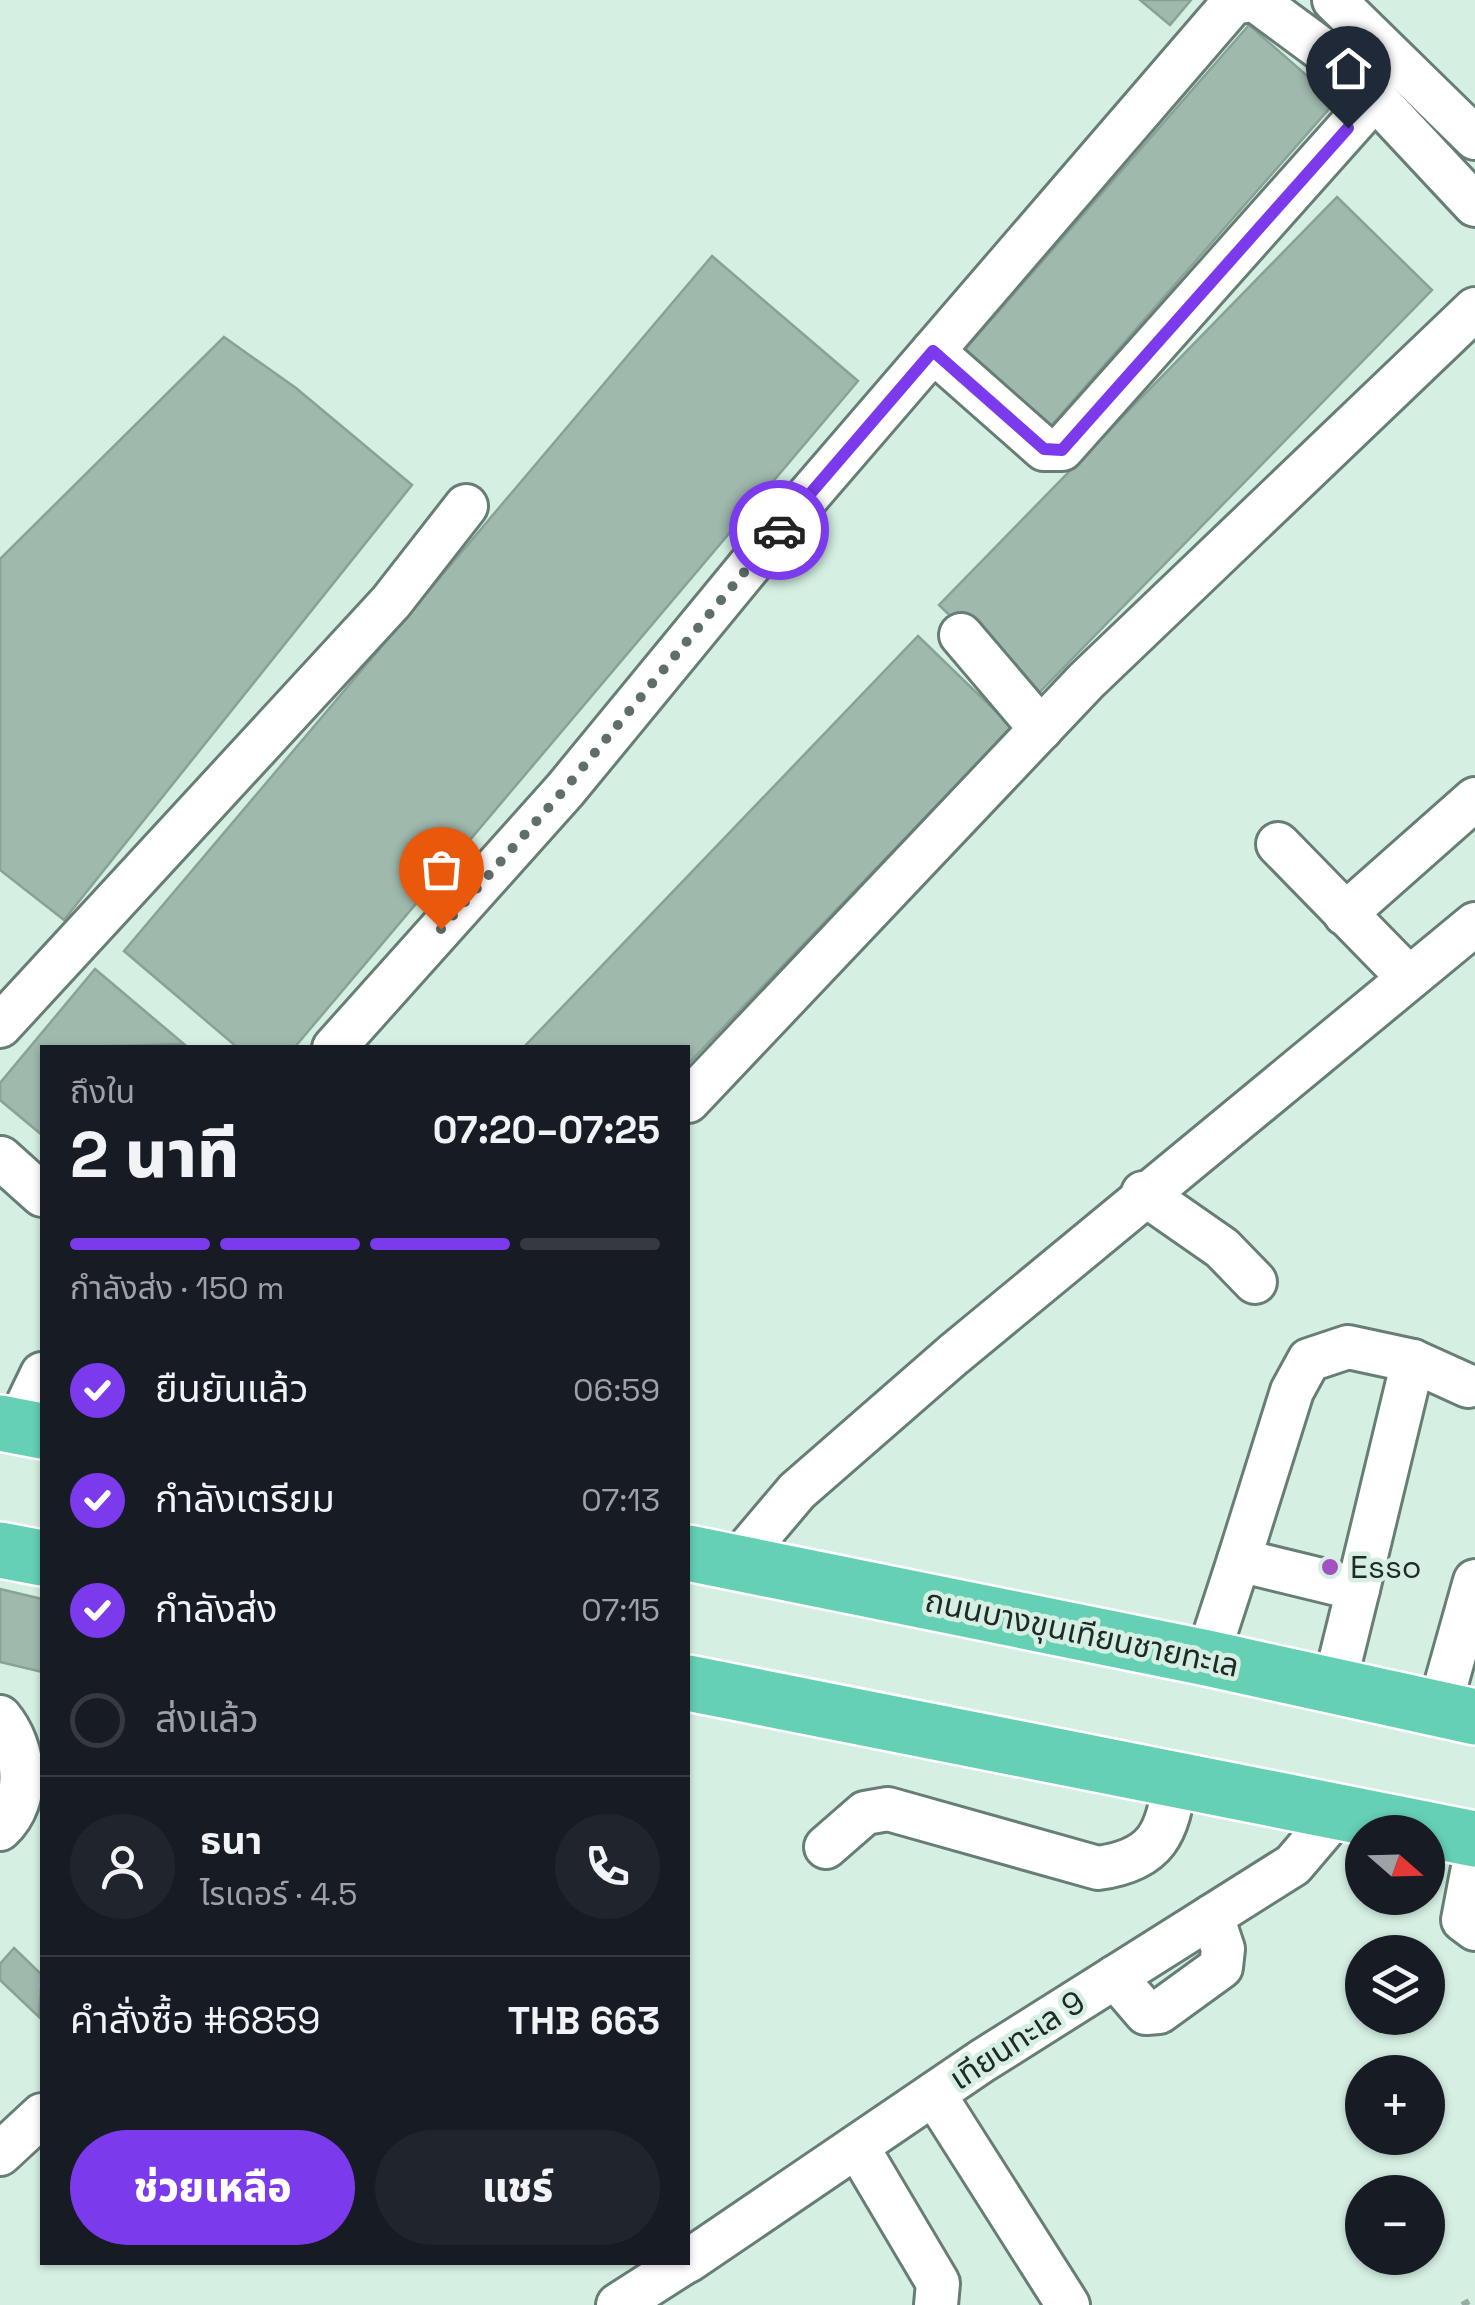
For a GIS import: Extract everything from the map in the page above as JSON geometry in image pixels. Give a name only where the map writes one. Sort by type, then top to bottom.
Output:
[{"type":"main road","name":"ถนนบางขุนเทียนชายทะเล","points":[[712,1558],[1457,1713]]},
{"type":"main road","points":[[690,1683],[1475,1839]]},
{"type":"street","points":[[337,1045],[564,790],[933,351],[1233,3],[1253,0],[1347,68],[1475,205]]},
{"type":"street","points":[[1355,8],[1475,138]]},
{"type":"street","points":[[933,351],[1044,449],[1062,450],[1374,99]]},
{"type":"street","points":[[690,1099],[1041,728],[1475,309]]},
{"type":"street","points":[[0,1026],[391,602],[466,506]]},
{"type":"street","points":[[961,635],[1041,728]]},
{"type":"street","points":[[1345,914],[1475,799]]},
{"type":"street","points":[[1278,844],[1407,976]]},
{"type":"street","points":[[712,1558],[796,1491],[1144,1193],[1475,924]]},
{"type":"street","points":[[1,1158],[40,1193]]},
{"type":"street","points":[[1144,1193],[1222,1248],[1254,1282]]},
{"type":"street","points":[[1207,1658],[1292,1390],[1309,1360],[1348,1347],[1412,1360],[1468,1386]]},
{"type":"street","points":[[1334,1686],[1412,1360]]},
{"type":"street","points":[[20,1426],[40,1379]]},
{"type":"street","points":[[1239,1560],[1358,1589]]},
{"type":"street","points":[[1457,1713],[1475,1580]]},
{"type":"street","points":[[0,1716],[13,1732],[24,1769],[15,1805],[0,1829]]},
{"type":"street","points":[[826,1847],[865,1813],[888,1809],[1098,1868],[1122,1864],[1154,1845],[1170,1818],[1174,1778]]},
{"type":"street","name":"เทียนทะเล 9","points":[[690,2259],[934,2094],[1293,1865],[1338,1811]]},
{"type":"street","points":[[1475,1857],[1463,1920],[1475,1929]]},
{"type":"street","points":[[934,2094],[1068,2305]]},
{"type":"street","points":[[0,2154],[40,2117]]},
{"type":"street","points":[[858,2148],[938,2283],[936,2305]]},
{"type":"street","name":"เทียนทะเล 9","points":[[618,2305],[681,2265]]},
{"type":"path","points":[[1462,2305],[1475,2298]]},
{"type":"building","points":[[1140,0],[1191,0],[1170,25]]},
{"type":"building","points":[[1249,25],[1336,101],[1049,428],[963,352]]},
{"type":"building","points":[[1337,197],[1432,290],[1034,698],[939,605]]},
{"type":"building","points":[[712,256],[858,381],[297,1045],[234,1045],[124,951]]},
{"type":"building","points":[[224,337],[296,388],[412,485],[64,920],[0,870],[0,559]]},
{"type":"building","points":[[918,636],[1012,727],[690,1062],[690,1045],[526,1045]]},
{"type":"building","points":[[95,969],[184,1044],[40,1045],[40,1133],[0,1100],[0,1083]]},
{"type":"building","points":[[0,1589],[40,1599],[40,1672],[0,1662]]},
{"type":"building","points":[[14,1948],[40,1973],[39,2017],[0,1980],[0,1964]]},
{"type":"way so far","points":[[441,929],[564,790],[779,530]]},
{"type":"place","name":"Esso","points":[[1330,1567]]},
{"type":"route","points":[[779,530],[933,351],[1044,449],[1062,450],[1348,128]]}]
